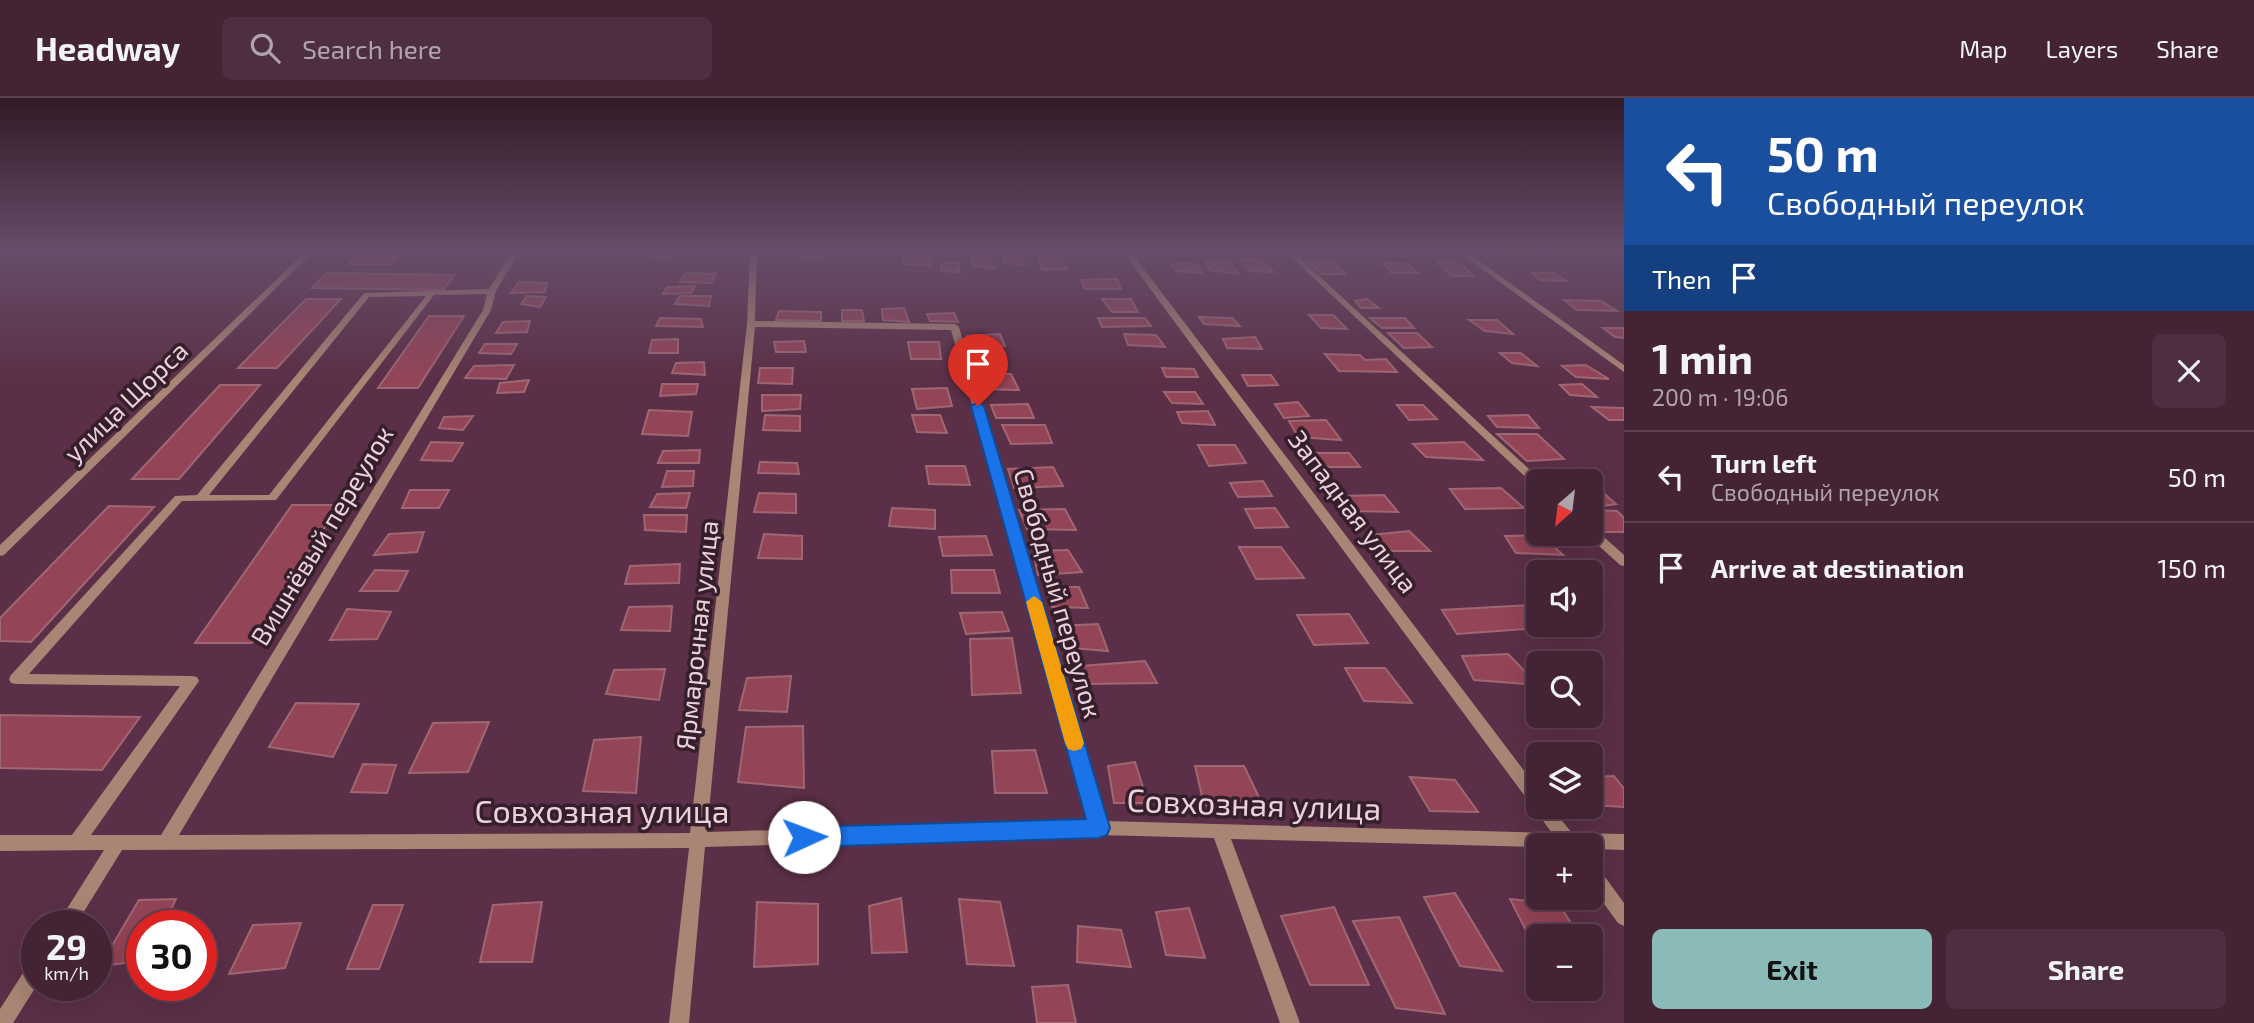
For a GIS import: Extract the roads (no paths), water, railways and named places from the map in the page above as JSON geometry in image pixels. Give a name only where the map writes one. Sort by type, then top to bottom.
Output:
[{"type":"street","name":"улица Щорса","points":[[0,552],[264,295]]},
{"type":"street","points":[[200,499],[367,295]]},
{"type":"street","points":[[77,842],[191,681],[16,680],[179,498],[272,498],[430,295]]},
{"type":"street","name":"Вишнёвый переулок","points":[[166,841],[487,310],[491,295]]},
{"type":"street","name":"Ярмарочная улица","points":[[679,1023],[752,295]]},
{"type":"street","name":"Западная улица","points":[[1161,295],[1526,785]]},
{"type":"street","points":[[1336,295],[1526,472]]},
{"type":"street","points":[[1523,295],[1624,369]]},
{"type":"street","name":"Свободный переулок","points":[[751,324],[955,327],[1099,828]]},
{"type":"street","points":[[1603,543],[1624,562]]},
{"type":"street","points":[[1551,819],[1562,833]]},
{"type":"street","name":"Совхозная улица","points":[[0,844],[697,840],[1099,828],[1526,842]]},
{"type":"street","points":[[1220,832],[1290,1023]]},
{"type":"street","points":[[75,910],[118,842]]},
{"type":"street","name":"Совхозная улица","points":[[1603,843],[1624,842]]},
{"type":"street","points":[[1603,888],[1624,916]]},
{"type":"street","points":[[2,1023],[21,994]]}]
